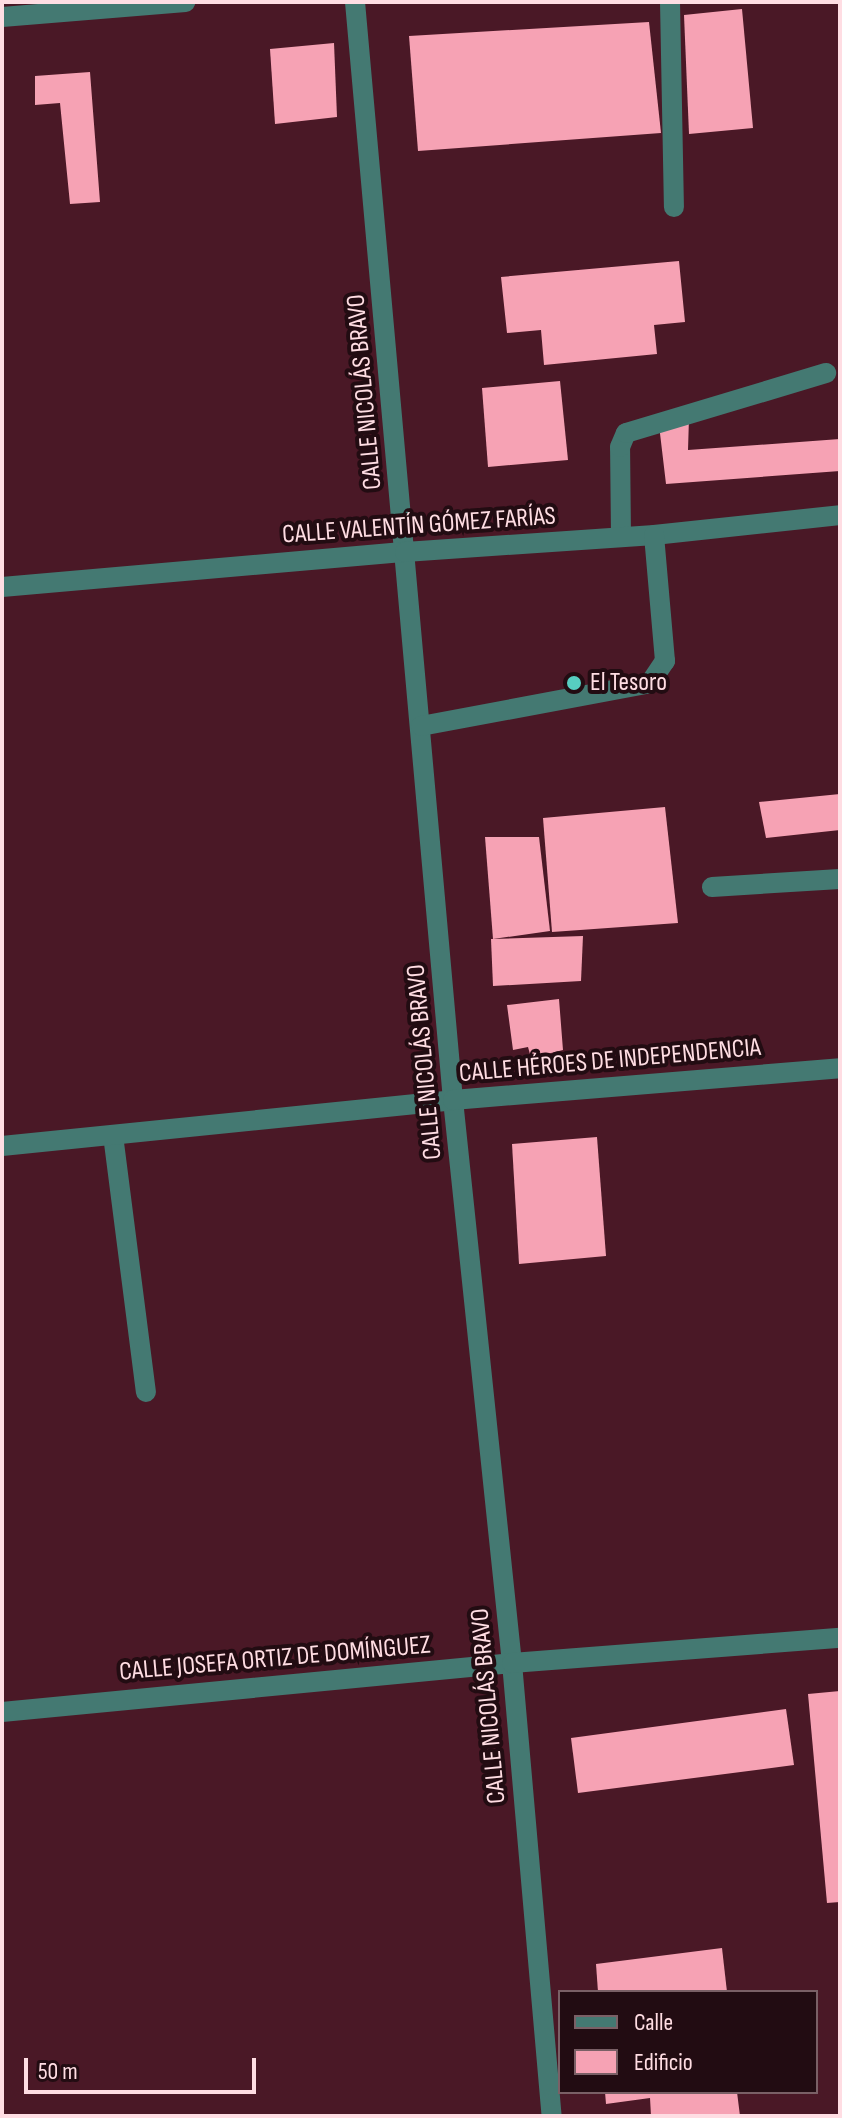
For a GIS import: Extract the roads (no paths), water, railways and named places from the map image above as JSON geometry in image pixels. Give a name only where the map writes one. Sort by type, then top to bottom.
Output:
[{"type":"street","points":[[2,17],[185,2]]},
{"type":"street","name":"CALLE NICOLÁS BRAVO","points":[[355,2],[453,1100],[512,1663],[552,2116]]},
{"type":"street","points":[[670,2],[674,207]]},
{"type":"street","points":[[621,537],[620,447],[626,433],[826,373]]},
{"type":"street","name":"CALLE VALENTÍN GÓMEZ FARÍAS","points":[[2,587],[405,552],[654,535],[840,515]]},
{"type":"street","points":[[421,726],[650,683],[665,661],[654,535]]},
{"type":"street","points":[[712,887],[840,879]]},
{"type":"street","name":"CALLE HÉROES DE INDEPENDENCIA","points":[[2,1146],[453,1100],[840,1068]]},
{"type":"street","points":[[113,1135],[146,1392]]},
{"type":"street","name":"CALLE JOSEFA ORTIZ DE DOMÍNGUEZ","points":[[2,1712],[512,1663],[840,1638]]},
{"type":"place","name":"El Tesoro","points":[[574,683]]}]
